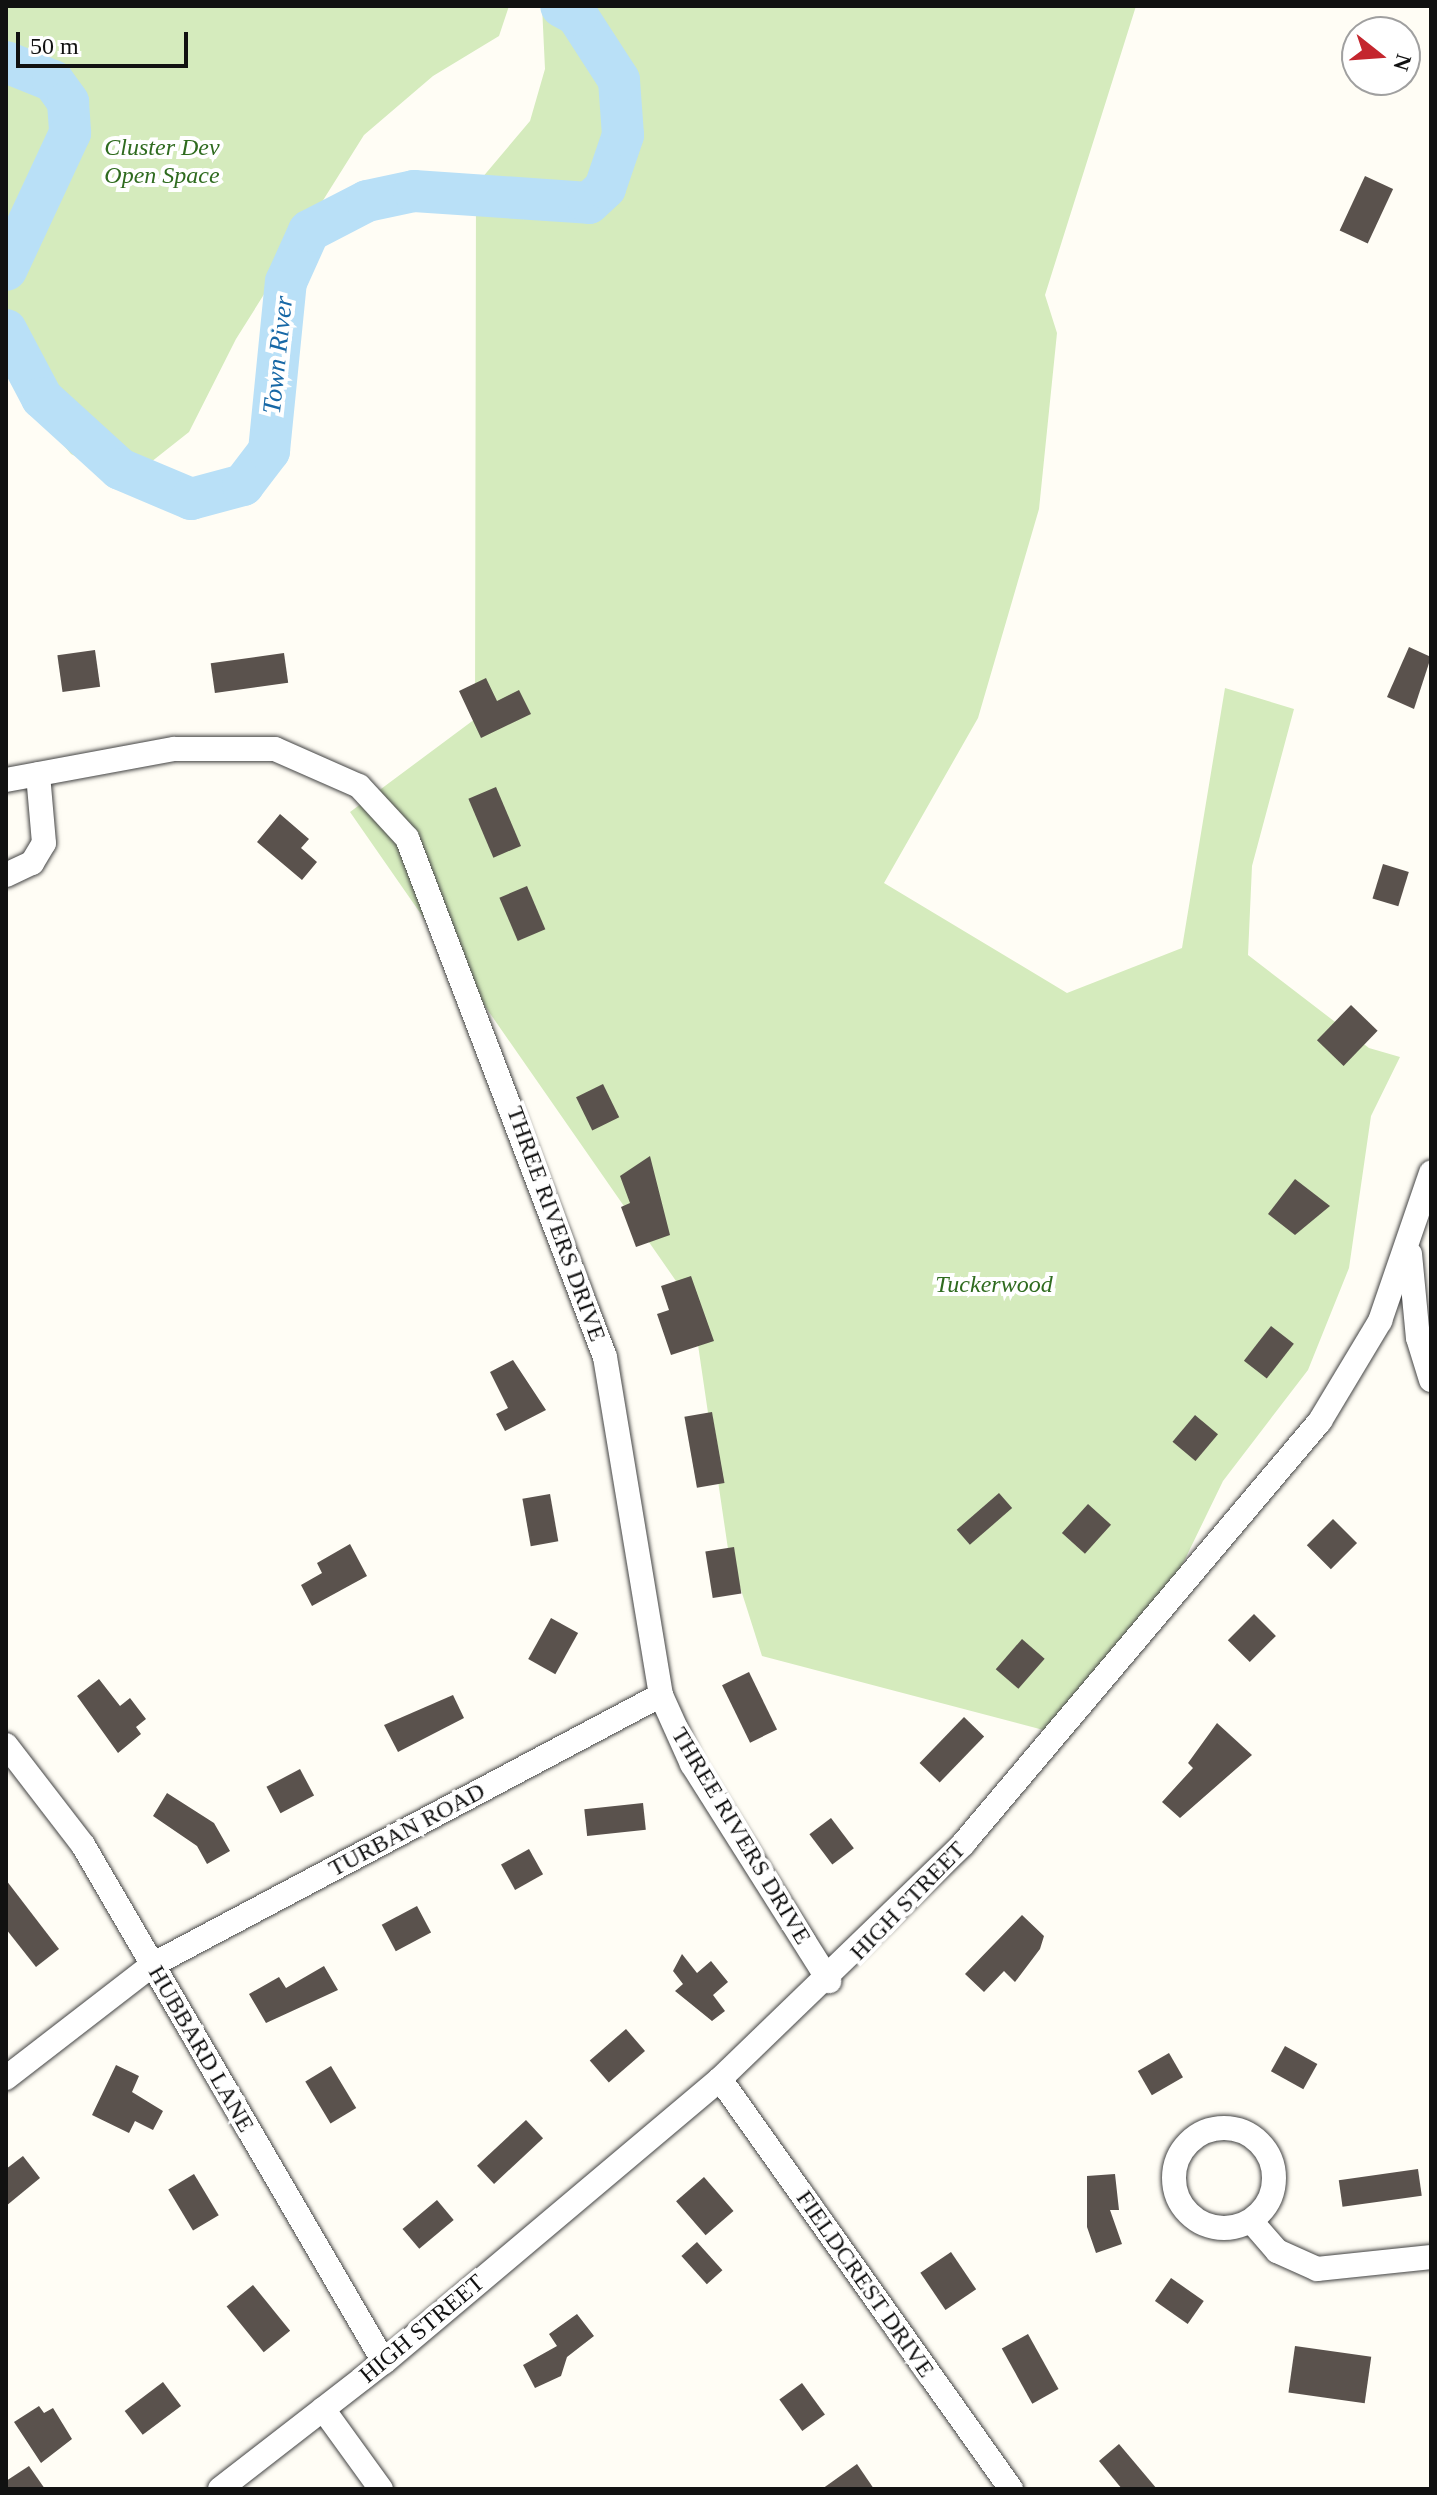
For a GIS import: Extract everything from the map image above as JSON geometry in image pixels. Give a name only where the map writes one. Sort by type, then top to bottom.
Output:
[{"type":"street","name":"THREE RIVERS DRIVE","points":[[6,780],[174,749],[275,749],[351,780],[407,838],[605,1357],[661,1695],[692,1764],[829,1981]]},
{"type":"street","points":[[6,875],[32,863],[44,843],[38,774]]},
{"type":"street","name":"HIGH STREET","points":[[220,2489],[384,2362],[720,2079],[829,1981],[1007,1795],[1299,1449],[1367,1345],[1409,1244],[1431,1173]]},
{"type":"street","points":[[1409,1244],[1418,1338],[1431,1380]]},
{"type":"street","name":"TURBAN ROAD","points":[[6,2078],[152,1965],[661,1695]]},
{"type":"street","name":"HUBBARD LANE","points":[[6,1745],[66,1818],[384,2362]]},
{"type":"street","name":"FIELDCREST DRIVE","points":[[720,2079],[1011,2489]]},
{"type":"street","points":[[1230,2127],[1267,2151],[1274,2183],[1251,2221],[1216,2228],[1185,2210],[1174,2176],[1180,2152],[1197,2135],[1230,2127]]},
{"type":"street","points":[[1251,2221],[1277,2251],[1317,2269],[1431,2257]]},
{"type":"street","points":[[323,2409],[381,2489]]},
{"type":"green space","name":"Cluster Dev Open Space","points":[[6,6],[509,6],[499,36],[433,76],[364,135],[236,339],[189,432],[127,481],[71,454],[16,388],[6,352]]},
{"type":"green space","name":"Tuckerwood","points":[[542,6],[1136,6],[1045,295],[1057,333],[1039,509],[978,718],[884,883],[1067,993],[1182,948],[1225,688],[1294,709],[1252,866],[1248,955],[1369,1048],[1400,1057],[1371,1116],[1349,1268],[1308,1370],[1223,1481],[1156,1619],[1070,1737],[762,1656],[728,1549],[692,1304],[350,812],[475,719],[476,185],[530,121],[545,69]]},
{"type":"building","points":[[1365,176],[1393,189],[1368,243],[1340,230]]},
{"type":"building","points":[[1409,647],[1431,657],[1414,709],[1387,697]]},
{"type":"building","points":[[95,650],[100,687],[63,692],[57,655]]},
{"type":"building","points":[[284,653],[288,683],[215,693],[211,663]]},
{"type":"building","points":[[486,678],[497,701],[519,690],[531,714],[481,738],[459,691]]},
{"type":"building","points":[[496,787],[521,846],[493,858],[468,799]]},
{"type":"building","points":[[280,814],[309,839],[301,848],[317,862],[302,880],[257,842]]},
{"type":"building","points":[[1383,864],[1409,872],[1398,906],[1372,898]]},
{"type":"building","points":[[527,886],[545,929],[518,941],[499,898]]},
{"type":"building","points":[[1351,1005],[1378,1031],[1344,1066],[1317,1040]]},
{"type":"building","points":[[603,1084],[619,1117],[592,1130],[576,1097]]},
{"type":"building","points":[[650,1156],[670,1235],[636,1247],[621,1207],[630,1203],[620,1176]]},
{"type":"building","points":[[1295,1179],[1330,1206],[1295,1235],[1268,1214]]},
{"type":"building","points":[[691,1276],[714,1341],[671,1355],[657,1314],[669,1310],[661,1286]]},
{"type":"building","points":[[1271,1326],[1294,1344],[1267,1379],[1244,1361]]},
{"type":"building","points":[[513,1360],[546,1410],[505,1431],[496,1414],[508,1408],[490,1372]]},
{"type":"building","points":[[712,1412],[725,1483],[697,1488],[684,1417]]},
{"type":"building","points":[[1195,1415],[1218,1434],[1195,1461],[1173,1442]]},
{"type":"building","points":[[999,1493],[1012,1508],[970,1545],[957,1530]]},
{"type":"building","points":[[550,1494],[558,1541],[531,1546],[522,1499]]},
{"type":"building","points":[[1088,1504],[1111,1525],[1085,1554],[1062,1533]]},
{"type":"building","points":[[1333,1519],[1357,1543],[1331,1569],[1307,1545]]},
{"type":"building","points":[[350,1544],[367,1576],[312,1606],[301,1585],[322,1573],[317,1563]]},
{"type":"building","points":[[734,1547],[741,1593],[713,1598],[705,1552]]},
{"type":"building","points":[[1254,1614],[1276,1636],[1250,1662],[1228,1640]]},
{"type":"building","points":[[551,1618],[578,1633],[555,1674],[528,1659]]},
{"type":"building","points":[[1022,1639],[1045,1659],[1018,1689],[996,1669]]},
{"type":"building","points":[[749,1672],[777,1730],[750,1743],[722,1685]]},
{"type":"building","points":[[99,1679],[120,1706],[130,1698],[146,1719],[136,1727],[141,1734],[118,1753],[77,1696]]},
{"type":"building","points":[[453,1695],[464,1718],[398,1752],[384,1725]]},
{"type":"building","points":[[964,1717],[984,1736],[940,1782],[920,1763]]},
{"type":"building","points":[[1217,1723],[1252,1755],[1180,1818],[1162,1802],[1193,1768],[1188,1763]]},
{"type":"building","points":[[300,1769],[314,1795],[281,1813],[266,1787]]},
{"type":"building","points":[[167,1793],[214,1823],[230,1851],[207,1864],[197,1846],[153,1816]]},
{"type":"building","points":[[643,1803],[646,1830],[587,1836],[584,1809]]},
{"type":"building","points":[[831,1818],[854,1848],[832,1865],[809,1834]]},
{"type":"building","points":[[529,1849],[543,1874],[515,1890],[501,1865]]},
{"type":"building","points":[[6,1880],[59,1949],[36,1967],[6,1929]]},
{"type":"building","points":[[417,1906],[431,1932],[396,1951],[382,1925]]},
{"type":"building","points":[[1022,1915],[1044,1936],[1040,1949],[1015,1982],[1004,1971],[984,1992],[965,1974]]},
{"type":"building","points":[[682,1954],[697,1973],[711,1961],[728,1982],[713,1995],[725,2011],[712,2021],[675,1991],[683,1984],[673,1971]]},
{"type":"building","points":[[324,1966],[338,1990],[266,2023],[249,1994],[279,1977],[286,1988]]},
{"type":"building","points":[[626,2029],[645,2051],[609,2082],[590,2060]]},
{"type":"building","points":[[1285,2046],[1317,2064],[1303,2089],[1271,2071]]},
{"type":"building","points":[[1169,2053],[1183,2077],[1152,2095],[1138,2071]]},
{"type":"building","points":[[116,2065],[139,2076],[132,2092],[163,2111],[153,2130],[135,2121],[129,2133],[92,2115]]},
{"type":"building","points":[[331,2066],[356,2108],[331,2123],[305,2081]]},
{"type":"building","points":[[526,2120],[543,2138],[494,2184],[477,2166]]},
{"type":"building","points":[[23,2156],[40,2178],[6,2206],[6,2169]]},
{"type":"building","points":[[1418,2169],[1422,2196],[1343,2207],[1339,2180]]},
{"type":"building","points":[[194,2174],[219,2215],[193,2231],[168,2189]]},
{"type":"building","points":[[1115,2174],[1119,2210],[1110,2210],[1122,2244],[1096,2253],[1087,2227],[1087,2176]]},
{"type":"building","points":[[704,2177],[734,2211],[706,2235],[676,2201]]},
{"type":"building","points":[[437,2200],[454,2220],[419,2249],[403,2229]]},
{"type":"building","points":[[697,2242],[722,2270],[707,2284],[681,2256]]},
{"type":"building","points":[[951,2252],[976,2289],[945,2310],[920,2273]]},
{"type":"building","points":[[1171,2278],[1204,2301],[1188,2324],[1155,2301]]},
{"type":"building","points":[[253,2285],[290,2331],[264,2352],[227,2306]]},
{"type":"building","points":[[577,2314],[594,2336],[567,2357],[561,2376],[535,2388],[523,2365],[557,2346],[549,2334]]},
{"type":"building","points":[[1028,2334],[1059,2389],[1032,2404],[1002,2349]]},
{"type":"building","points":[[1295,2346],[1371,2357],[1365,2403],[1288,2393]]},
{"type":"building","points":[[163,2382],[181,2406],[143,2435],[125,2411]]},
{"type":"building","points":[[802,2383],[825,2415],[802,2431],[779,2399]]},
{"type":"building","points":[[39,2406],[44,2413],[53,2408],[72,2439],[41,2463],[14,2422]]},
{"type":"building","points":[[1119,2444],[1157,2489],[1122,2489],[1099,2461]]},
{"type":"building","points":[[857,2464],[874,2489],[822,2489]]},
{"type":"building","points":[[29,2466],[45,2489],[6,2489],[6,2481]]},
{"type":"waterway","name":"Town River","points":[[6,330],[42,398],[120,469],[191,499],[243,485],[269,451],[286,282],[309,231],[367,201],[414,191],[589,203],[605,188],[623,135],[619,80],[577,15],[561,6]]},
{"type":"waterway","name":"Town River","points":[[6,62],[53,81],[68,102],[70,133],[6,270]]}]
